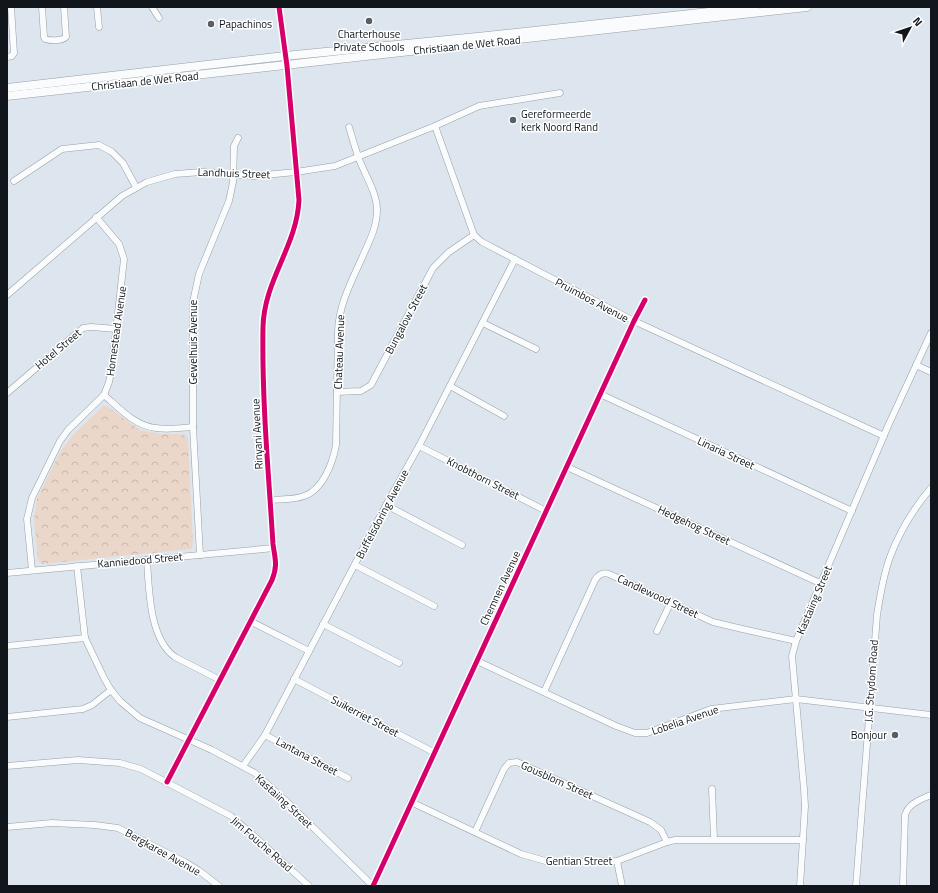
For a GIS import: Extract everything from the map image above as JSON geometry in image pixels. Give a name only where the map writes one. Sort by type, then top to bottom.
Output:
[{"type":"main road","name":"Christiaan de Wet Road","points":[[7,88],[285,56],[755,7]]},
{"type":"main road","name":"Christiaan de Wet Road","points":[[7,96],[807,7]]},
{"type":"street","points":[[7,57],[12,56],[14,53],[11,7]]},
{"type":"street","points":[[42,7],[45,39],[62,40],[66,37],[64,7]]},
{"type":"street","points":[[97,7],[99,27]]},
{"type":"street","points":[[152,7],[159,18]]},
{"type":"street","name":"Rinyani Avenue","points":[[167,782],[275,571],[276,560],[270,500],[265,418],[263,318],[268,293],[292,238],[297,219],[299,200],[287,66],[279,7]]},
{"type":"street","name":"Landhuis Street","points":[[7,295],[122,196],[136,187],[157,178],[175,174],[202,172],[254,176],[335,166],[359,158],[483,104],[560,93]]},
{"type":"street","points":[[435,126],[474,235]]},
{"type":"street","name":"Chateau Avenue","points":[[270,500],[304,496],[313,491],[322,480],[330,465],[336,445],[338,331],[340,314],[345,296],[372,234],[377,217],[374,197],[349,127]]},
{"type":"street","name":"Gewelhuis Avenue","points":[[200,555],[193,427],[192,323],[194,294],[199,274],[229,201],[233,175],[234,146],[238,138]]},
{"type":"street","points":[[14,181],[62,149],[99,144],[112,152],[123,163],[136,187]]},
{"type":"street","name":"Homestead Avenue","points":[[32,570],[27,519],[33,496],[60,441],[68,430],[104,395],[111,374],[124,259],[119,244],[96,218]]},
{"type":"street","name":"Pruimbos Avenue","points":[[474,235],[482,242],[634,322],[884,436]]},
{"type":"street","name":"Bungalow Street","points":[[337,392],[361,391],[371,385],[433,268],[449,252],[474,235]]},
{"type":"street","name":"Buffelsdoring Avenue","points":[[243,766],[266,735],[386,505],[419,446],[515,259]]},
{"type":"street","name":"Chemnen Avenue","points":[[373,886],[600,394],[646,300]]},
{"type":"street","points":[[483,323],[536,349]]},
{"type":"street","name":"Hotel Street","points":[[7,393],[83,328],[91,327],[117,329]]},
{"type":"street","name":"Kastaiing Street","points":[[800,886],[804,789],[792,660],[796,641],[822,584],[884,436],[931,333]]},
{"type":"street","points":[[916,366],[931,372]]},
{"type":"street","points":[[450,386],[504,416]]},
{"type":"street","name":"Linaria Street","points":[[600,394],[852,511]]},
{"type":"street","points":[[104,395],[131,418],[142,425],[157,429],[193,427]]},
{"type":"street","name":"Knobthorn Street","points":[[419,446],[546,511]]},
{"type":"street","name":"Hedgehog Street","points":[[567,467],[822,584]]},
{"type":"street","name":"J.G. Strydom Road","points":[[856,886],[876,615],[894,547],[923,498],[931,488]]},
{"type":"street","points":[[386,505],[462,545]]},
{"type":"street","name":"Kanniedood Street","points":[[7,573],[274,548]]},
{"type":"street","points":[[147,560],[153,616],[165,646],[175,657],[220,680]]},
{"type":"street","points":[[355,565],[434,606]]},
{"type":"street","name":"Kastaiing Street","points":[[77,566],[85,638],[110,690],[140,718],[212,750],[243,766],[266,782],[373,886]]},
{"type":"street","name":"Candlewood Street","points":[[544,692],[595,580],[600,574],[609,574],[713,622],[796,641]]},
{"type":"street","points":[[657,631],[671,602]]},
{"type":"street","points":[[250,621],[309,651]]},
{"type":"street","points":[[323,624],[399,663]]},
{"type":"street","points":[[7,646],[85,638]]},
{"type":"street","name":"Lobelia Avenue","points":[[477,661],[616,726],[630,732],[641,734],[657,730],[711,709],[796,700],[931,715]]},
{"type":"street","name":"Suikerriet Street","points":[[294,679],[435,753]]},
{"type":"street","points":[[7,717],[83,708],[92,705],[110,690]]},
{"type":"street","name":"Lantana Street","points":[[266,735],[348,778]]},
{"type":"street","name":"Jim Fouche Road","points":[[7,766],[72,760],[108,762],[135,767],[167,782],[236,820],[309,886]]},
{"type":"street","name":"Gousblom Street","points":[[475,832],[504,769],[509,763],[517,762],[655,825],[663,833],[667,842]]},
{"type":"street","points":[[712,789],[714,839]]},
{"type":"street","points":[[903,886],[905,815],[908,808],[913,803],[931,795]]},
{"type":"street","name":"Gentian Street","points":[[411,802],[521,854],[549,862],[617,861],[675,840],[803,840]]},
{"type":"street","name":"Bergkaree Avenue","points":[[7,827],[52,822],[118,828],[185,862],[219,886]]},
{"type":"street","points":[[617,861],[622,886]]},
{"type":"green space","points":[[103,406],[107,406],[140,430],[162,434],[183,434],[188,438],[193,544],[191,549],[42,564],[38,560],[34,520],[37,499],[60,452],[73,435]]},
{"type":"cycle path","points":[[167,782],[272,580],[275,570],[276,562],[273,544],[267,456],[263,370],[263,327],[269,294],[274,278],[293,233],[299,200],[287,66],[279,7]]},
{"type":"cycle path","points":[[373,886],[645,300]]},
{"type":"place","name":"Charterhouse Private Schools","points":[[369,21]]},
{"type":"place","name":"Papachinos","points":[[211,24]]},
{"type":"place","name":"Gereformeerde kerk Noord Rand","points":[[513,120]]},
{"type":"place","name":"Bonjour","points":[[895,735]]}]
